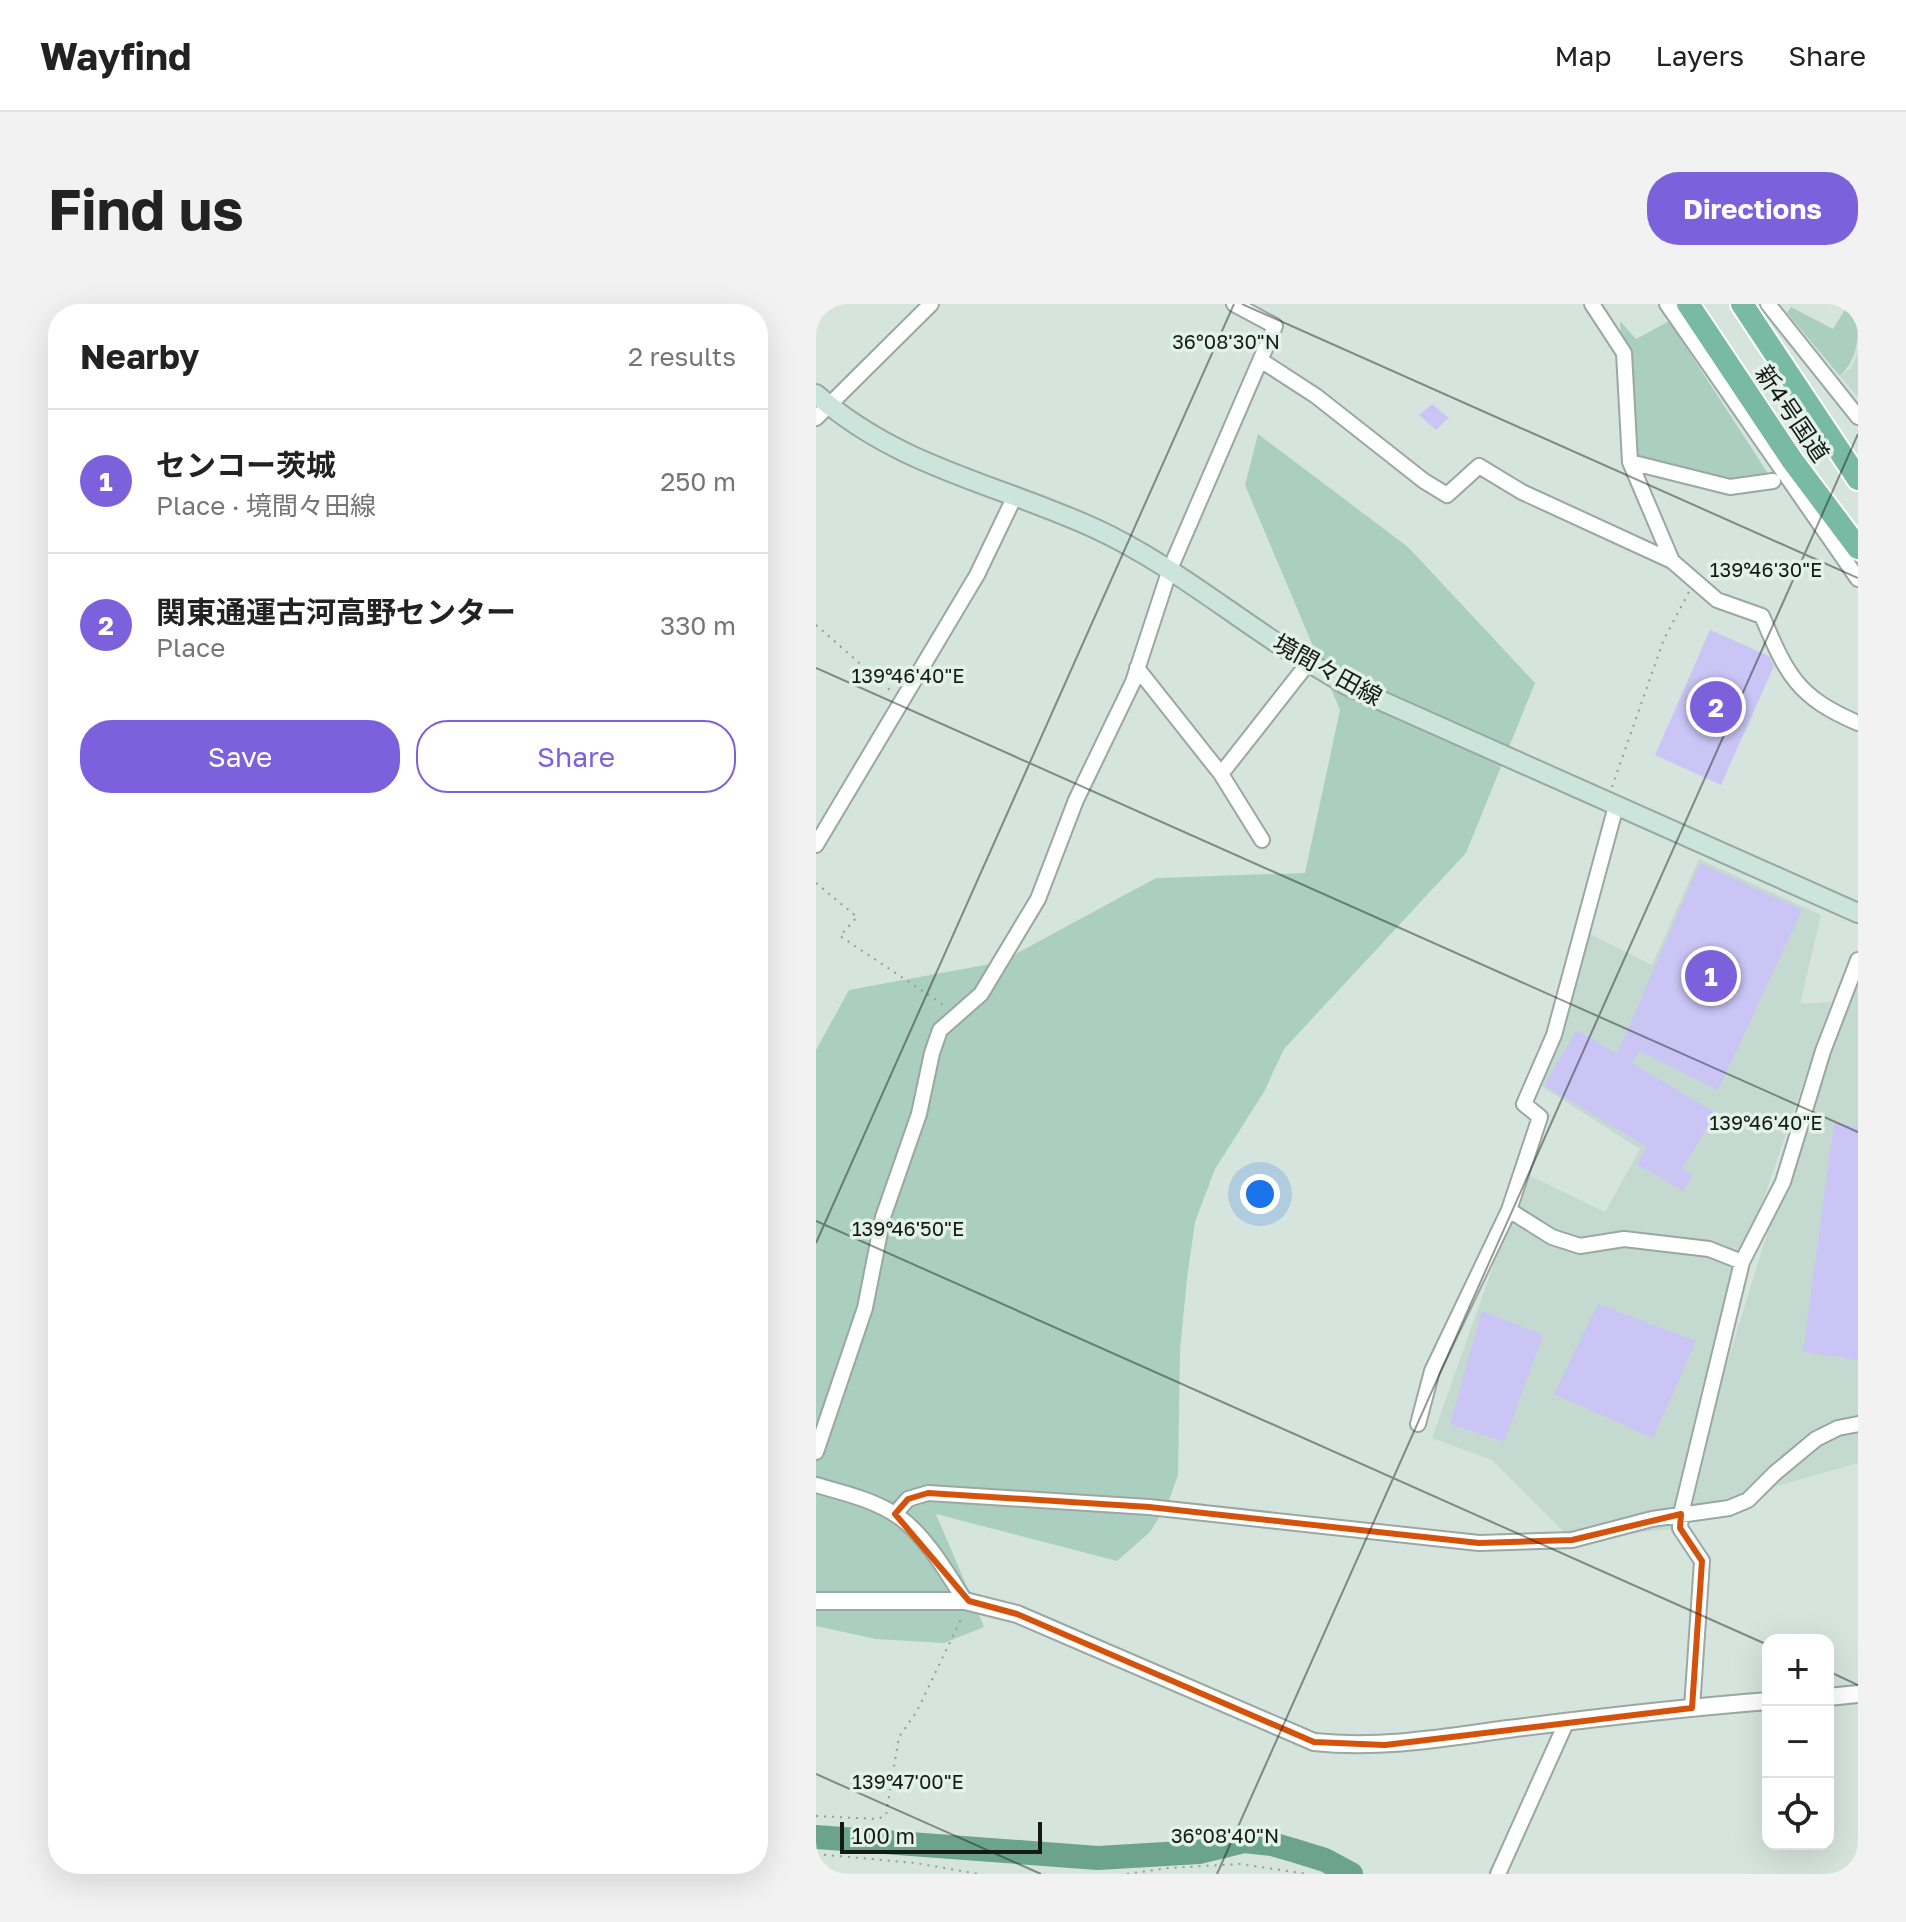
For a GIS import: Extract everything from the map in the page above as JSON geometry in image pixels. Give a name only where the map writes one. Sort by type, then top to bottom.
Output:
[{"type":"highway","name":"新4号国道","points":[[1688,304],[1792,460],[1858,548]]},
{"type":"highway","name":"新4号国道","points":[[1742,304],[1858,479]]},
{"type":"main road","name":"境間々田線","points":[[821,406],[904,453],[958,477],[1094,528],[1170,569],[1346,685],[1858,913]]},
{"type":"street","points":[[821,406],[931,304]]},
{"type":"street","points":[[816,1452],[865,1308],[883,1217],[919,1114],[940,1030],[981,994],[1038,899],[1076,800],[1137,668],[1170,569],[1275,326],[1249,308],[1234,304]]},
{"type":"street","points":[[1592,304],[1624,353],[1630,462],[1672,561]]},
{"type":"street","points":[[1667,304],[1858,579]]},
{"type":"street","points":[[1759,330],[1775,307],[1858,417]]},
{"type":"street","points":[[1262,361],[1316,396],[1424,481],[1447,495],[1479,466],[1522,492],[1672,561],[1717,600],[1762,616],[1780,658],[1801,690],[1812,700],[1858,723]]},
{"type":"street","points":[[1630,462],[1730,487],[1773,481]]},
{"type":"street","points":[[816,845],[977,575],[1014,498]]},
{"type":"street","points":[[1221,774],[1309,662]]},
{"type":"street","points":[[1137,668],[1221,774],[1262,840]]},
{"type":"street","points":[[1418,1424],[1432,1371],[1509,1210],[1540,1117],[1524,1104],[1554,1035],[1612,804]]},
{"type":"street","points":[[1692,1708],[1702,1561],[1680,1528],[1681,1514],[1742,1262],[1783,1182],[1823,1051],[1858,960]]},
{"type":"street","points":[[1509,1210],[1552,1237],[1580,1246],[1624,1239],[1709,1249],[1742,1262]]},
{"type":"street","points":[[895,1514],[908,1499],[928,1493],[1149,1507],[1464,1542],[1572,1540],[1681,1514],[1729,1508],[1748,1500],[1816,1439],[1838,1428],[1858,1424]]},
{"type":"street","points":[[816,1485],[895,1514],[924,1543],[967,1601]]},
{"type":"street","points":[[816,1601],[967,1601],[1017,1614],[1314,1742],[1348,1746],[1385,1745],[1762,1702]]},
{"type":"street","points":[[1834,1696],[1858,1694]]},
{"type":"street","points":[[1498,1874],[1566,1723]]},
{"type":"path","points":[[1612,804],[1664,639],[1695,581]]},
{"type":"path","points":[[816,625],[903,701]]},
{"type":"path","points":[[816,883],[857,917],[840,936],[934,1001],[958,1012]]},
{"type":"path","points":[[816,1816],[878,1819],[886,1815],[899,1737],[917,1711],[967,1601]]},
{"type":"path","points":[[816,1854],[915,1863],[979,1874]]},
{"type":"path","points":[[1127,1874],[1240,1864],[1308,1874]]},
{"type":"highlighted area","points":[[928,1493],[1149,1507],[1479,1543],[1572,1540],[1681,1514],[1680,1528],[1702,1561],[1692,1708],[1385,1745],[1314,1742],[1017,1614],[969,1601],[895,1514],[908,1499]]},
{"type":"shaded area","points":[[1791,307],[1833,329],[1846,308],[1858,315],[1856,348],[1840,376],[1787,313]]},
{"type":"shaded area","points":[[1620,321],[1636,339],[1669,321],[1773,481],[1730,487],[1630,462]]},
{"type":"shaded area","points":[[1858,353],[1858,397],[1840,376],[1851,368]]},
{"type":"shaded area","points":[[1258,434],[1408,547],[1535,683],[1466,853],[1284,1049],[1264,1092],[1215,1169],[1195,1222],[1187,1278],[1180,1350],[1178,1475],[1168,1503],[1150,1532],[1117,1561],[936,1514],[984,1627],[944,1643],[876,1639],[816,1626],[816,1050],[849,990],[1001,962],[1156,878],[1305,873],[1340,710],[1245,485]]},
{"type":"shaded area","points":[[1699,859],[1821,915],[1800,1004],[1831,1002],[1742,1262],[1694,1471],[1823,1051],[1858,960],[1858,1463],[1683,1513],[1680,1528],[1572,1540],[1492,1460],[1432,1438],[1526,1174],[1605,1212],[1640,1149],[1541,1086],[1588,933],[1652,965]]},
{"type":"shaded area","points":[[1273,1840],[1327,1856],[1361,1874],[1341,1874],[1323,1864],[1271,1848]]},
{"type":"building","points":[[1432,404],[1449,418],[1436,430],[1419,415]]},
{"type":"building","points":[[1710,630],[1769,656],[1774,666],[1721,785],[1655,755]]},
{"type":"building","points":[[1700,863],[1802,910],[1718,1090],[1639,1051],[1632,1063],[1716,1113],[1682,1169],[1693,1175],[1683,1191],[1637,1164],[1647,1147],[1544,1085],[1577,1030],[1617,1054]]},
{"type":"building","points":[[1834,1123],[1858,1127],[1858,1360],[1803,1352]]},
{"type":"building","points":[[1598,1304],[1696,1341],[1653,1438],[1554,1394]]},
{"type":"building","points":[[1482,1311],[1543,1335],[1504,1442],[1450,1424]]},
{"type":"waterway","points":[[816,1837],[1098,1858],[1199,1852],[1244,1841],[1296,1851],[1325,1860],[1351,1874]]},
{"type":"place","name":"関東通運古河高野センター","points":[[1716,707]]},
{"type":"place","name":"センコー茨城","points":[[1711,976]]}]
